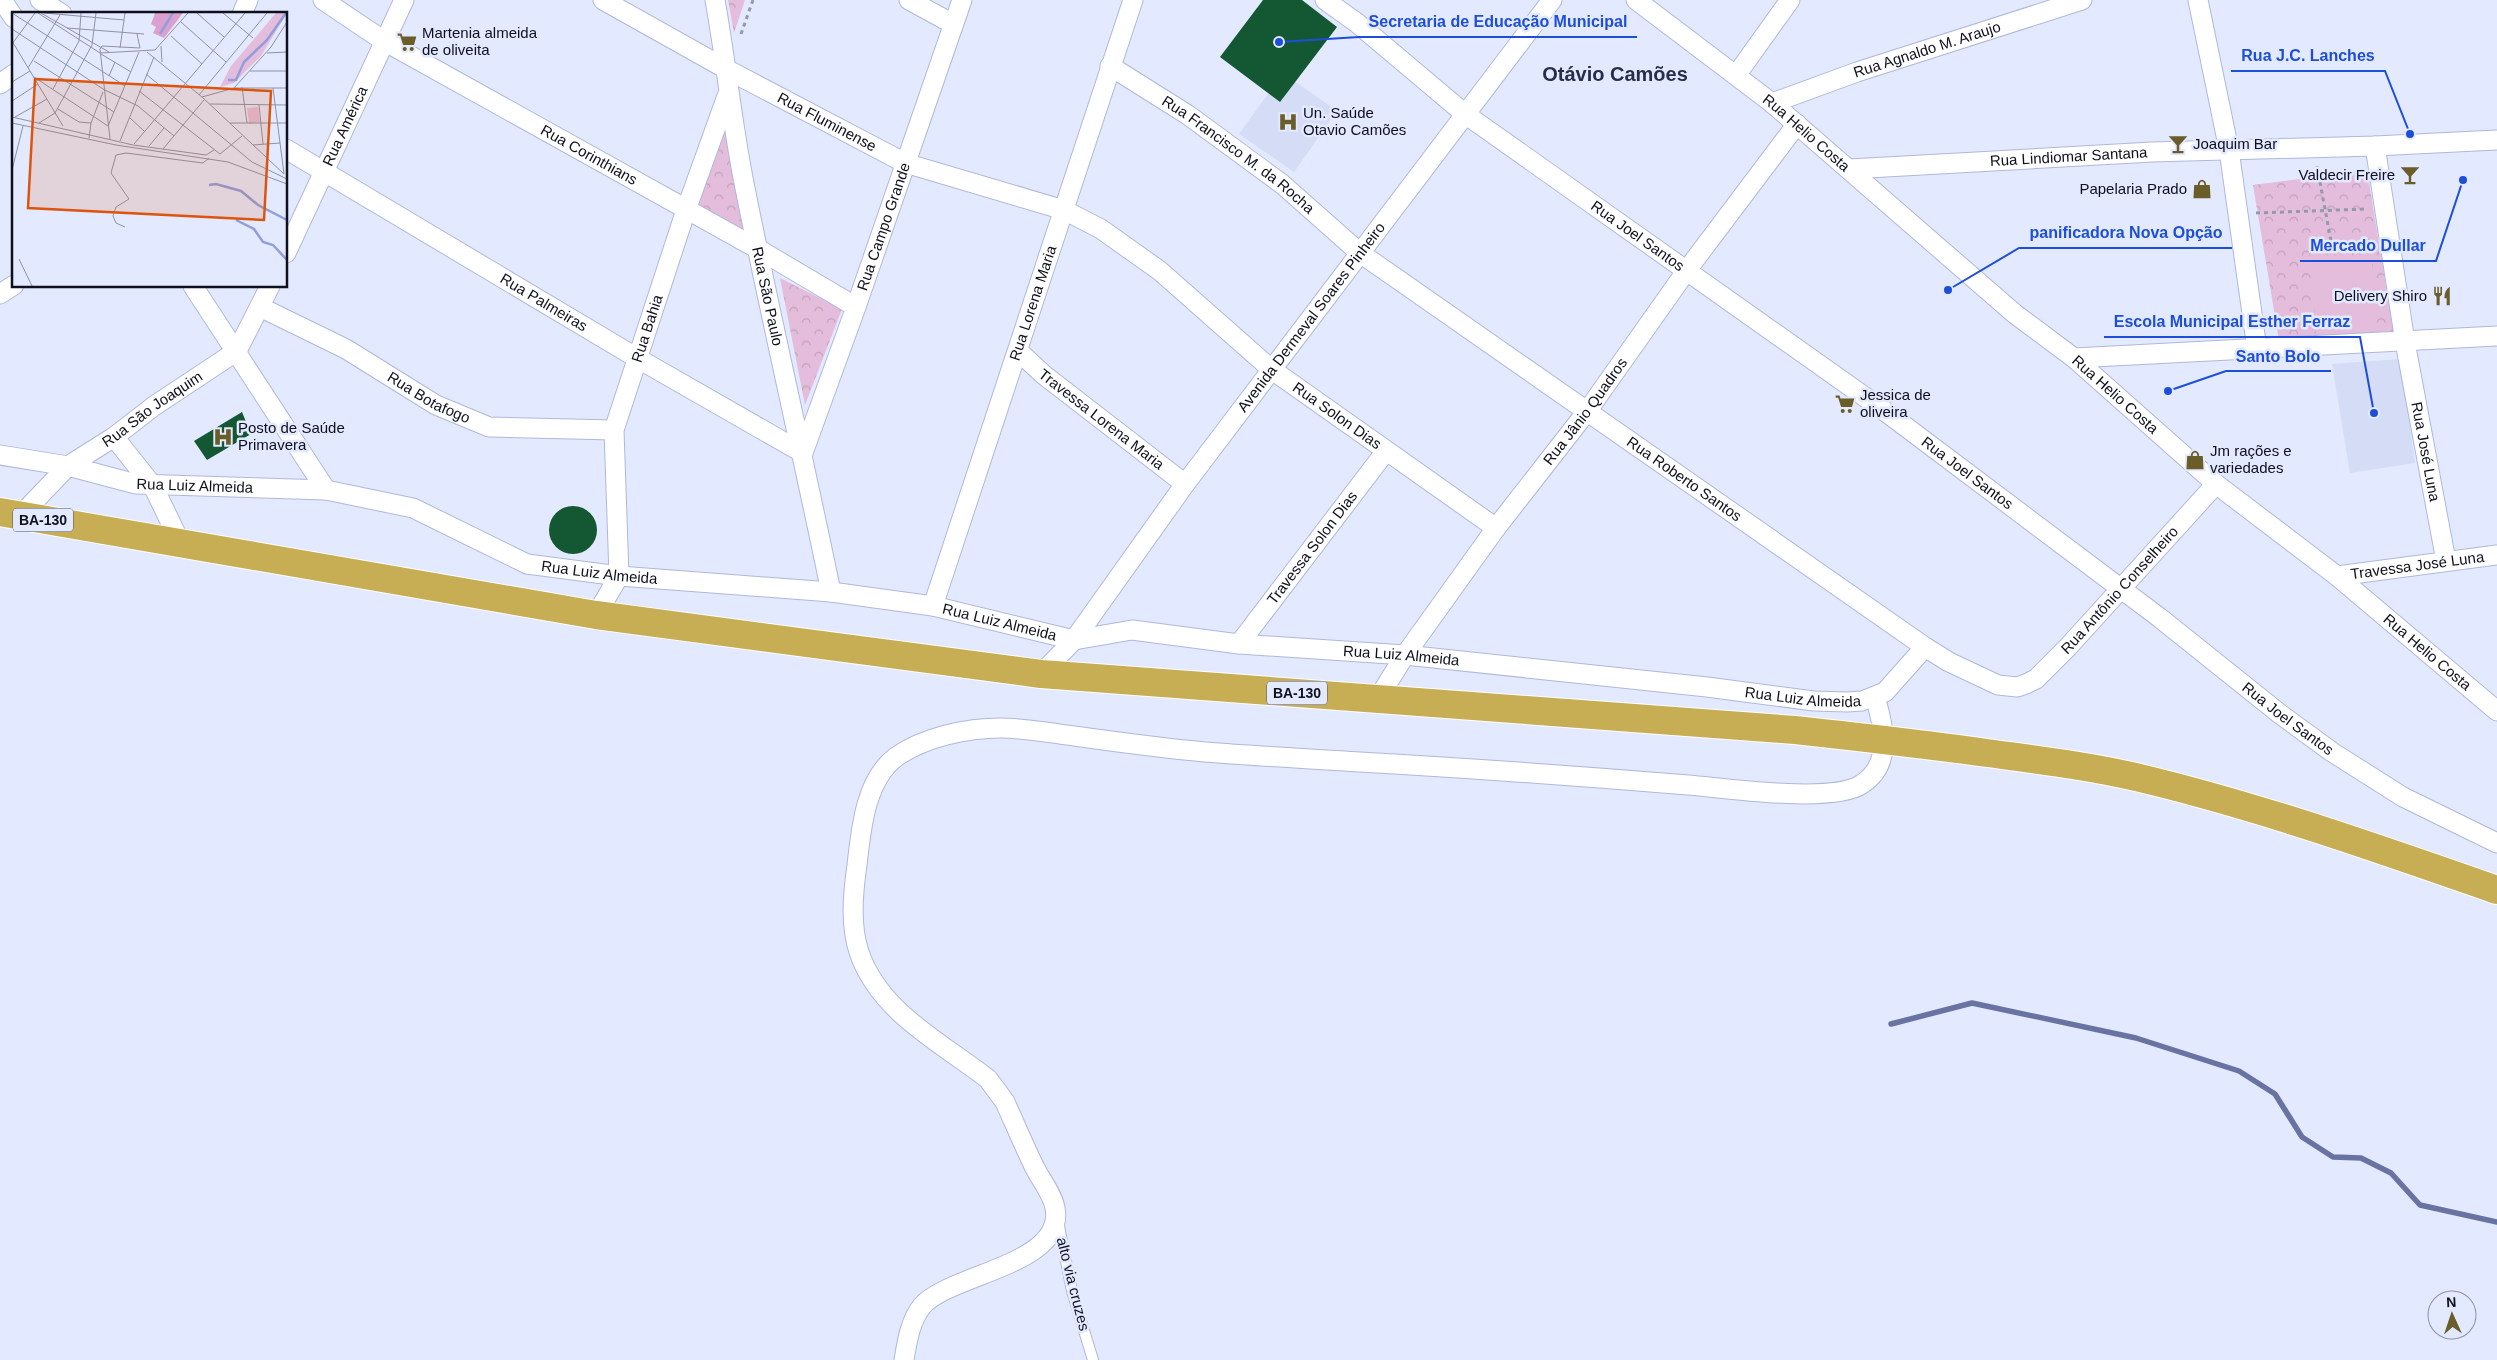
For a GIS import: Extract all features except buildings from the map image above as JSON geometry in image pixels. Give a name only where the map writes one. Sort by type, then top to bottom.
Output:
[{"type":"highway","name":"BA-130","points":[[10,514],[596,615],[1042,674],[1795,730],[2078,766],[2138,778],[2323,829],[2497,890]]},
{"type":"street","points":[[2,0],[12,15]]},
{"type":"street","points":[[40,0],[59,12]]},
{"type":"street","points":[[243,12],[248,0]]},
{"type":"street","name":"Rua Corinthians","points":[[323,0],[384,41],[758,249],[856,307]]},
{"type":"street","name":"Rua América","points":[[288,249],[326,171],[404,0]]},
{"type":"street","name":"Rua Fluminense","points":[[603,0],[728,70],[904,163],[1064,210]]},
{"type":"street","name":"Rua São Paulo","points":[[715,0],[728,70],[728,92],[740,163],[831,592]]},
{"type":"street","points":[[909,0],[952,24]]},
{"type":"street","name":"Rua Campo Grande","points":[[803,453],[856,307],[904,163],[962,0]]},
{"type":"street","name":"Rua Lorena Maria","points":[[933,606],[1133,0]]},
{"type":"street","name":"Rua Joel Santos","points":[[1325,0],[1357,23],[1465,114],[1882,409],[2122,590],[2280,714],[2332,752],[2403,796],[2497,843]]},
{"type":"street","name":"Avenida Dermeval Soares Pinheiro","points":[[1042,674],[1074,640],[1185,484],[1552,0]]},
{"type":"street","name":"Rua Helio Costa","points":[[1636,0],[1737,74],[1850,169],[2015,314],[2074,358],[2216,484],[2338,576],[2497,711]]},
{"type":"street","points":[[1737,74],[1790,0]]},
{"type":"street","name":"Rua Agnaldo M. Araujo","points":[[1772,103],[1857,72],[2082,0]]},
{"type":"street","points":[[2198,0],[2229,150],[2257,349]]},
{"type":"street","name":"Rua Francisco M. da Rocha","points":[[1110,66],[1188,115],[1275,178],[1360,253]]},
{"type":"street","points":[[0,84],[12,75]]},
{"type":"street","name":"Rua Bahia","points":[[619,576],[614,430],[686,210],[728,92]]},
{"type":"street","name":"Rua Jânio Quadros","points":[[1377,700],[1405,655],[1496,528],[1588,410],[1687,270],[1797,124]]},
{"type":"street","name":"Rua Lindiomar Santana","points":[[1850,169],[2152,152],[2376,146],[2497,140]]},
{"type":"street","name":"Rua José Luna","points":[[2376,146],[2406,342],[2446,561]]},
{"type":"street","name":"Rua Palmeiras","points":[[288,150],[637,358],[803,453]]},
{"type":"street","name":"Rua Solon Dias","points":[[1064,210],[1101,229],[1130,248],[1160,271],[1271,369],[1496,528]]},
{"type":"street","name":"Rua Roberto Santos","points":[[1360,253],[1926,647],[1949,662],[1985,680],[1998,685],[2017,687]]},
{"type":"street","points":[[0,294],[12,286]]},
{"type":"street","points":[[194,288],[326,490]]},
{"type":"street","points":[[236,351],[269,288]]},
{"type":"street","name":"Rua Botafogo","points":[[260,307],[346,350],[436,404],[489,427],[614,430]]},
{"type":"street","points":[[2074,358],[2497,336]]},
{"type":"street","name":"Rua São Joaquim","points":[[10,514],[68,466],[114,437],[154,406],[236,351]]},
{"type":"street","name":"Travessa Lorena Maria","points":[[1018,351],[1044,375],[1185,484]]},
{"type":"street","points":[[114,437],[153,486],[181,544]]},
{"type":"street","name":"Travessa Solon Dias","points":[[1239,644],[1386,450]]},
{"type":"street","name":"Rua Luiz Almeida","points":[[0,455],[68,466],[136,484],[153,486],[326,490],[413,508],[527,564],[619,576],[831,592],[933,606],[1074,640],[1132,630],[1239,644],[1405,655],[1697,686],[1814,701],[1847,702],[1875,697],[1894,684],[1926,647]]},
{"type":"street","name":"Rua Antônio Conselheiro","points":[[2017,687],[2036,679],[2122,590],[2216,484]]},
{"type":"street","name":"Travessa José Luna","points":[[2338,576],[2497,555]]},
{"type":"street","points":[[596,615],[619,576]]},
{"type":"street","points":[[904,1360],[911,1329],[923,1305],[943,1291],[1013,1262],[1044,1242],[1053,1228],[1055,1208],[1005,1102],[994,1086],[988,1079],[938,1043],[900,1012],[874,983],[859,952],[853,910],[861,831],[875,784],[883,770],[894,759],[907,751],[951,734],[1001,728],[1207,752],[1443,766],[1739,790],[1838,792],[1861,786],[1869,779],[1877,767],[1885,740],[1875,697]]},
{"type":"lane","name":"alto via cruzes","points":[[1055,1208],[1072,1291],[1093,1360]]},
{"type":"path","points":[[2314,148],[2333,252]]},
{"type":"path","points":[[2238,214],[2386,208]]},
{"type":"shaded area","name":"Un. Saúde Otavio Camões","points":[[1283,73],[1337,111],[1294,172],[1239,134]]},
{"type":"shaded area","points":[[2400,359],[2415,463],[2350,473],[2332,364]]},
{"type":"green space","points":[[728,0],[745,0],[734,33]]},
{"type":"green space","points":[[726,120],[745,232],[692,207]]},
{"type":"green space","points":[[2367,170],[2393,329],[2405,342],[2281,352],[2253,185]]},
{"type":"green space","points":[[2372,257],[2376,338],[2316,341],[2313,260]]},
{"type":"green space","points":[[780,278],[842,309],[805,405]]},
{"type":"waterway","points":[[1891,1024],[1972,1003],[2136,1038],[2239,1071],[2275,1094],[2302,1137],[2333,1157],[2361,1158],[2391,1173],[2420,1205],[2497,1222]]},
{"type":"place","name":"Martenia almeida de oliveita","points":[[407,42]]},
{"type":"place","name":"Secretaria de Educação Municipal","points":[[1279,42]]},
{"type":"place","name":"Un. Saúde Otavio Camões","points":[[1288,122]]},
{"type":"place","name":"Rua J.C. Lanches","points":[[2410,134]]},
{"type":"place","name":"Joaquim Bar","points":[[2178,144]]},
{"type":"place","name":"Valdecir Freire","points":[[2410,175]]},
{"type":"place","name":"Mercado Dullar","points":[[2463,180]]},
{"type":"place","name":"Papelaria Prado","points":[[2202,189]]},
{"type":"place","name":"panificadora Nova Opção","points":[[1948,290]]},
{"type":"place","name":"Delivery Shiro","points":[[2442,296]]},
{"type":"place","name":"Santo Bolo","points":[[2168,391]]},
{"type":"place","name":"Jessica de oliveira","points":[[1845,404]]},
{"type":"place","name":"Escola Municipal Esther Ferraz","points":[[2374,413]]},
{"type":"place","name":"Posto de Saúde Primavera","points":[[223,437]]},
{"type":"place","name":"Jm rações e variedades","points":[[2195,460]]},
{"type":"district","name":"Otávio Camões","points":[[1615,74]]}]
